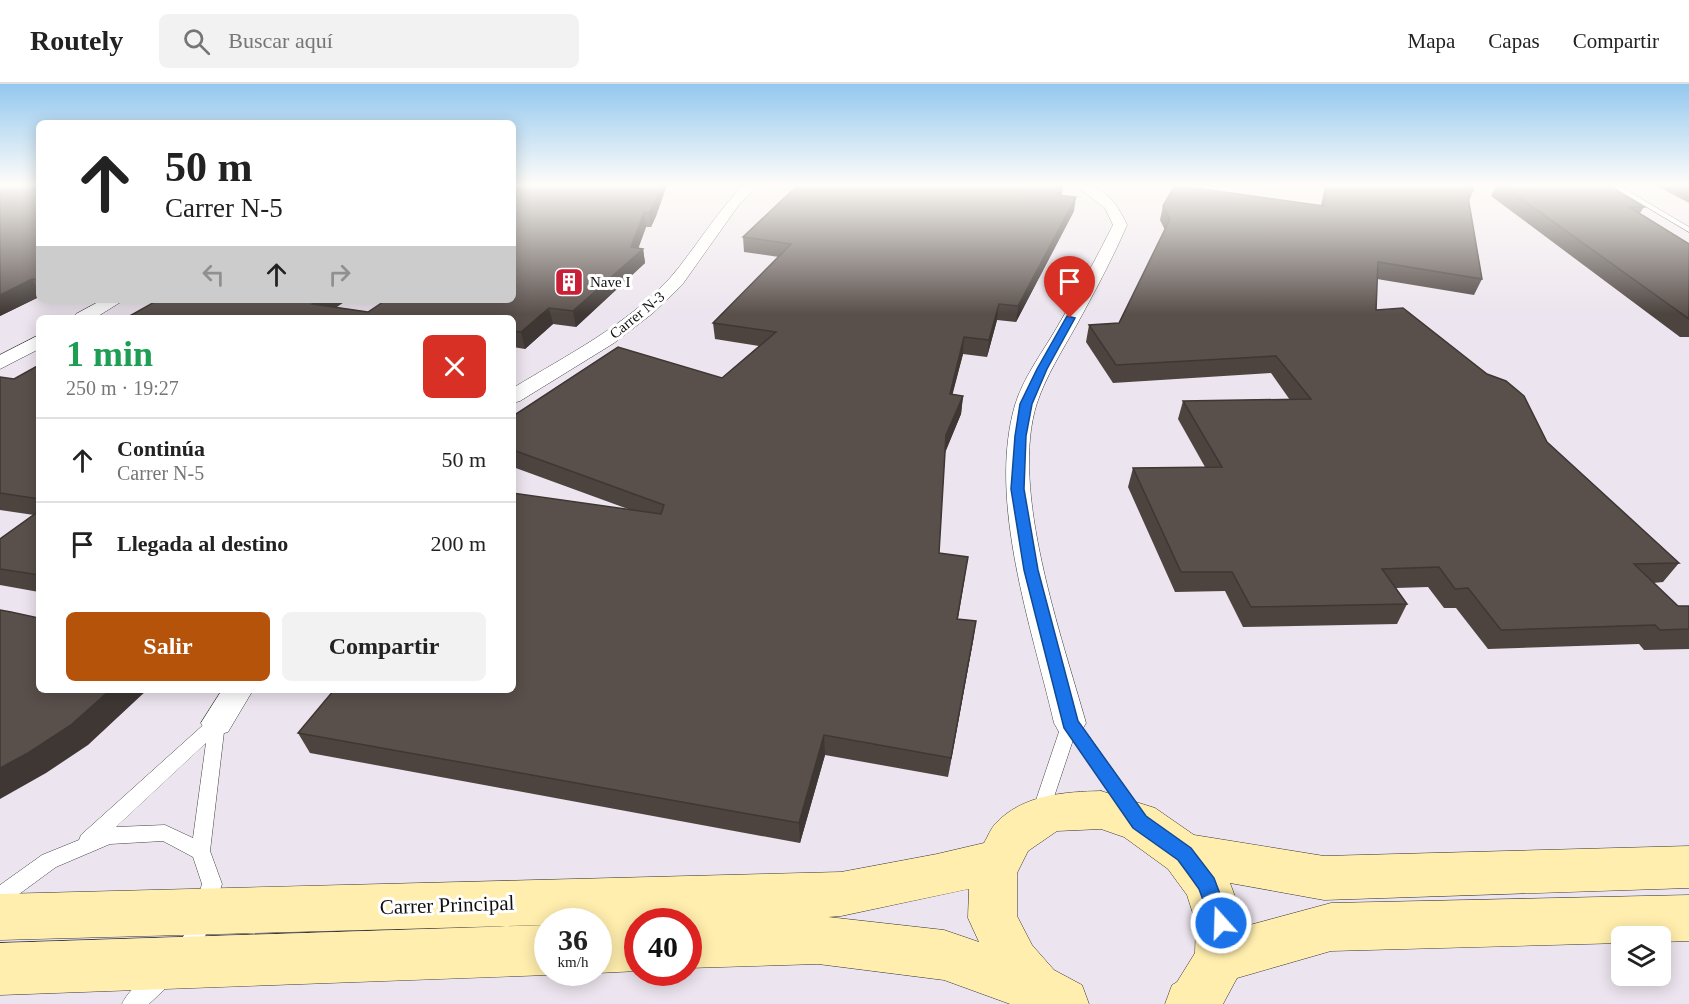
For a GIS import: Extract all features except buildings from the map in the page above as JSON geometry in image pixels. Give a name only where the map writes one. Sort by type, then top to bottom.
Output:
[{"type":"street","name":"Carrer N-3","points":[[516,395],[607,339],[647,309],[676,281],[712,228]]},
{"type":"street","points":[[1070,723],[1031,570],[1017,489],[1020,436],[1026,404],[1042,369],[1099,270],[1119,228]]},
{"type":"street","points":[[88,315],[110,303]]},
{"type":"street","points":[[0,363],[36,343]]},
{"type":"street","points":[[217,723],[236,693]]},
{"type":"street","points":[[1050,996],[1014,963],[993,918],[993,871],[1012,837],[1039,818],[1057,812],[1101,810],[1139,822],[1184,854],[1207,884],[1221,923],[1221,958],[1196,1001],[1191,1004]]},
{"type":"street","points":[[1184,854],[1324,878],[1689,867]]},
{"type":"street","name":"Carrer Principal","points":[[0,917],[841,894],[937,876],[999,860]]},
{"type":"street","points":[[1221,958],[1331,927],[1689,918]]},
{"type":"street","points":[[702,944],[818,940],[944,955],[1050,996]]},
{"type":"street","points":[[0,969],[534,950]]},
{"type":"lane","points":[[80,848],[217,723]]},
{"type":"lane","points":[[133,1004],[165,976],[197,933],[212,884],[201,851],[217,723]]},
{"type":"lane","points":[[1039,818],[1070,723]]},
{"type":"lane","points":[[1070,723],[1139,822]]},
{"type":"lane","points":[[0,896],[49,861],[109,836],[165,832],[201,851]]},
{"type":"shaded area","points":[[0,228],[36,228],[36,303],[516,303],[516,228],[1689,228],[1689,1004],[0,1004]]},
{"type":"place","name":"Nave I","points":[[569,282]]},
{"type":"route","points":[[1070,318],[1026,404],[1020,436],[1017,489],[1031,570],[1070,723],[1139,822],[1184,854],[1196,869],[1207,884],[1221,923]]}]
